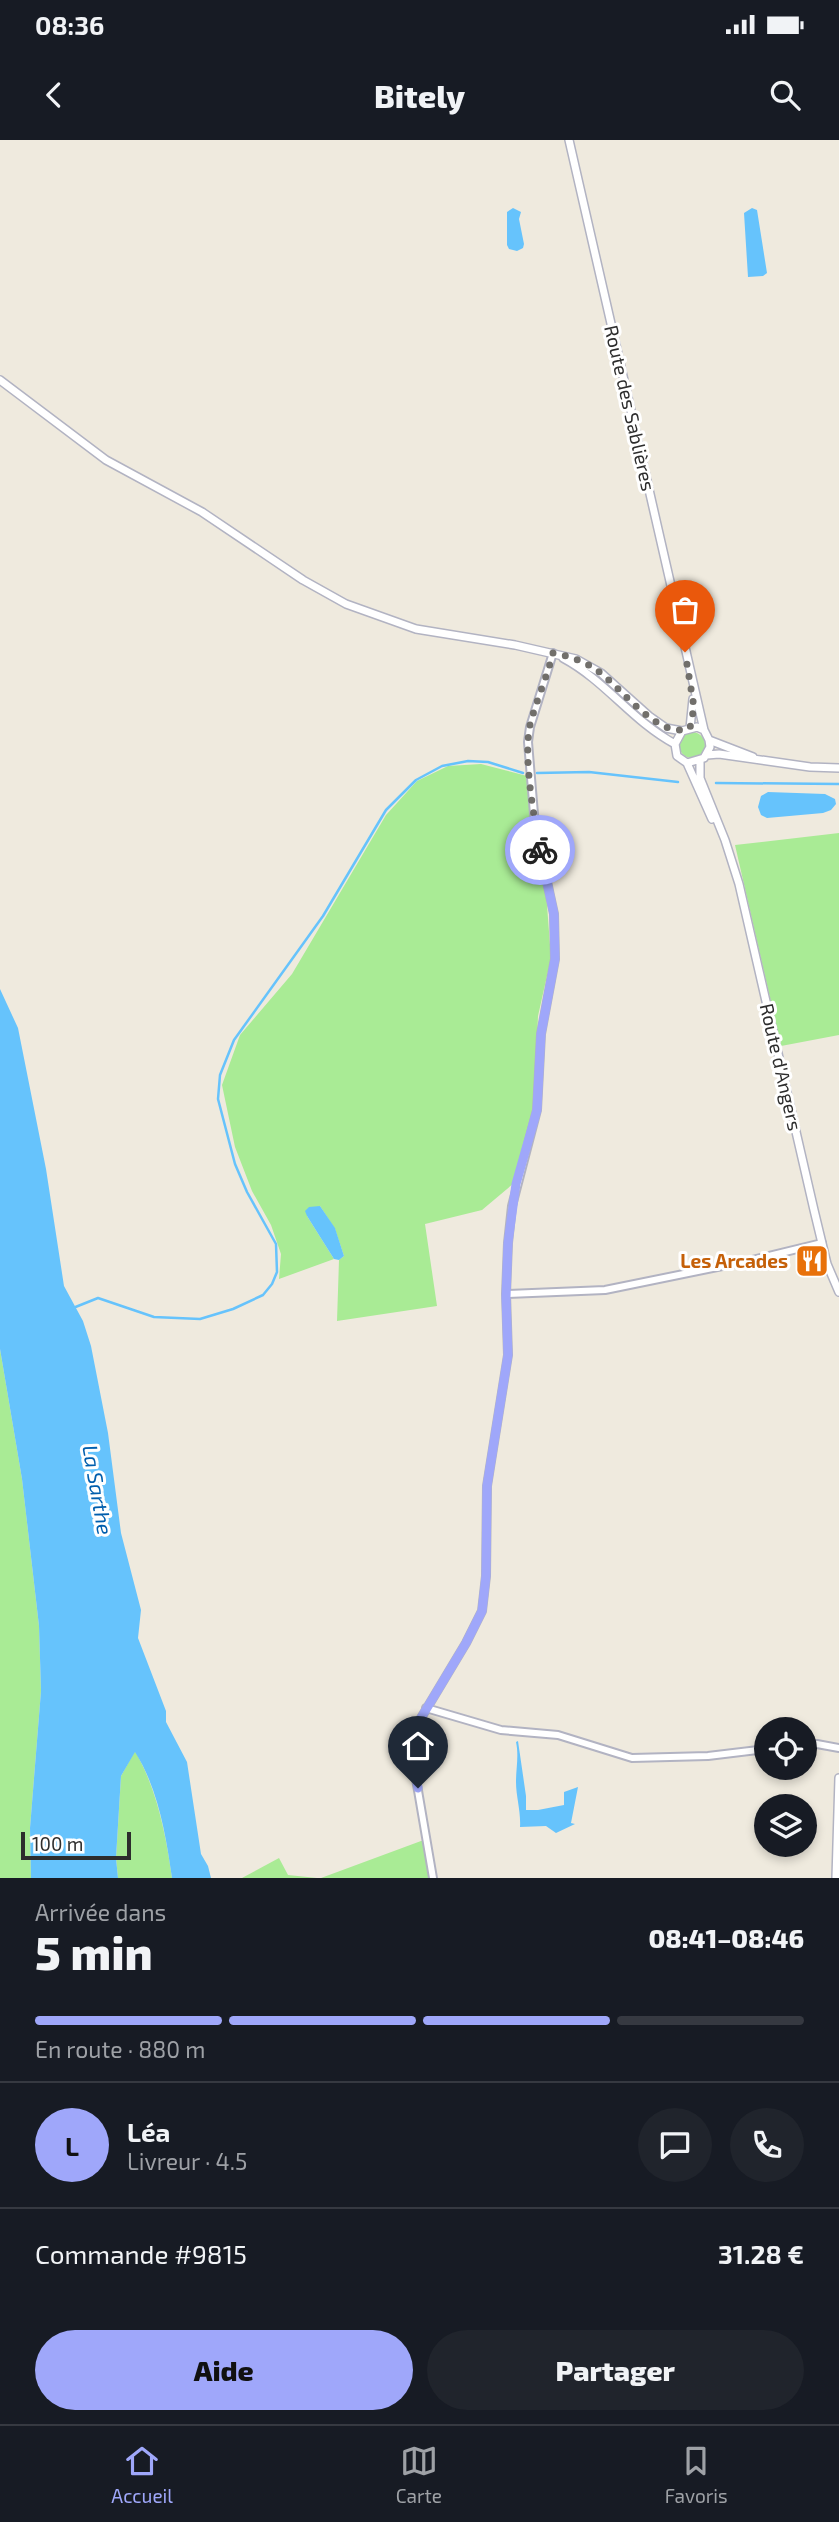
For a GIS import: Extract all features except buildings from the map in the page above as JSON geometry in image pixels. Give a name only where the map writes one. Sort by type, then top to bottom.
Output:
[{"type":"street","name":"Route des Sablières","points":[[569,140],[704,730]]},
{"type":"street","points":[[0,380],[106,460],[202,512],[303,580],[346,604],[416,629],[568,655],[601,673],[649,716],[670,729],[686,730],[697,727],[704,730],[709,740],[707,755]]},
{"type":"street","points":[[553,653],[606,687],[638,720],[675,744],[677,756],[687,763],[700,761],[707,755],[719,754],[839,768]]},
{"type":"street","points":[[433,1878],[409,1738],[482,1611],[486,1576],[487,1486],[508,1355],[506,1295],[512,1206],[537,1110],[541,1034],[555,959],[554,914],[535,826],[528,742],[530,727],[553,653]]},
{"type":"street","name":"Route des Sablières","points":[[686,730],[694,707],[691,677]]},
{"type":"street","points":[[675,744],[686,730]]},
{"type":"street","points":[[709,740],[730,750],[770,762]]},
{"type":"street","name":"Route d'Angers","points":[[700,761],[700,778],[726,840],[739,884],[822,1243],[828,1267],[839,1292]]},
{"type":"street","name":"Route d'Angers","points":[[687,763],[707,809],[726,840]]},
{"type":"street","points":[[506,1295],[605,1290],[822,1243]]},
{"type":"street","points":[[426,1708],[501,1730],[558,1735],[632,1758],[708,1756],[754,1750]]},
{"type":"street","points":[[817,1744],[839,1748]]},
{"type":"street","points":[[836,1878],[839,1778]]},
{"type":"green space","points":[[692,732],[701,736],[705,745],[701,754],[692,758],[683,754],[679,745],[683,736]]},
{"type":"green space","points":[[481,764],[527,776],[532,833],[546,892],[551,958],[538,1016],[534,1109],[514,1183],[482,1210],[425,1224],[437,1306],[337,1321],[339,1260],[344,1256],[335,1229],[320,1206],[307,1216],[334,1259],[279,1279],[281,1254],[271,1225],[252,1191],[235,1147],[222,1085],[240,1035],[292,974],[386,815],[417,781],[448,766]]},
{"type":"green space","points":[[839,833],[839,1035],[781,1046],[735,845]]},
{"type":"green space","points":[[0,1349],[22,1479],[39,1626],[41,1691],[30,1828],[31,1878],[0,1878]]},
{"type":"green space","points":[[135,1751],[160,1813],[172,1878],[118,1878],[116,1858],[121,1776]]},
{"type":"green space","points":[[424,1841],[430,1878],[321,1878]]},
{"type":"green space","points":[[279,1858],[288,1875],[317,1878],[242,1878]]},
{"type":"water","points":[[513,208],[521,212],[519,219],[524,244],[523,248],[517,251],[509,249],[507,245],[507,212]]},
{"type":"water","points":[[752,208],[757,210],[767,273],[763,276],[748,277],[744,213]]},
{"type":"water","points":[[768,792],[825,794],[835,799],[836,804],[823,813],[767,818],[761,815],[758,807],[761,796]]},
{"type":"water","name":"La Sarthe","points":[[0,989],[18,1028],[46,1169],[64,1286],[83,1321],[91,1346],[108,1433],[121,1533],[141,1610],[138,1638],[166,1711],[166,1722],[187,1762],[201,1854],[211,1878],[172,1878],[164,1829],[155,1797],[135,1752],[121,1776],[116,1858],[118,1878],[31,1878],[30,1828],[41,1691],[39,1626],[22,1479],[0,1349]]},
{"type":"water","points":[[320,1206],[335,1228],[344,1256],[339,1260],[334,1259],[305,1211],[309,1207]]},
{"type":"water","points":[[518,1741],[526,1810],[564,1805],[564,1792],[578,1787],[571,1823],[575,1824],[556,1833],[546,1826],[520,1827],[516,1782]]},
{"type":"waterway","points":[[73,1308],[98,1298],[154,1317],[200,1319],[233,1309],[263,1295],[277,1272],[276,1244],[235,1164],[218,1099],[220,1075],[234,1040],[323,916],[386,810],[416,780],[442,766],[468,761],[488,762],[523,773]]},
{"type":"waterway","points":[[537,773],[589,772],[678,782]]},
{"type":"waterway","points":[[716,783],[839,784]]},
{"type":"way so far","points":[[540,850],[535,826],[528,742],[535,709],[553,653],[568,655],[589,665],[649,716],[670,729],[682,731],[690,728],[694,707],[685,652]]},
{"type":"place","name":"Les Arcades","points":[[812,1261]]},
{"type":"route","points":[[418,1788],[409,1738],[482,1611],[486,1576],[487,1486],[508,1355],[506,1273],[512,1206],[537,1110],[541,1034],[555,959],[554,914],[540,850]]}]
